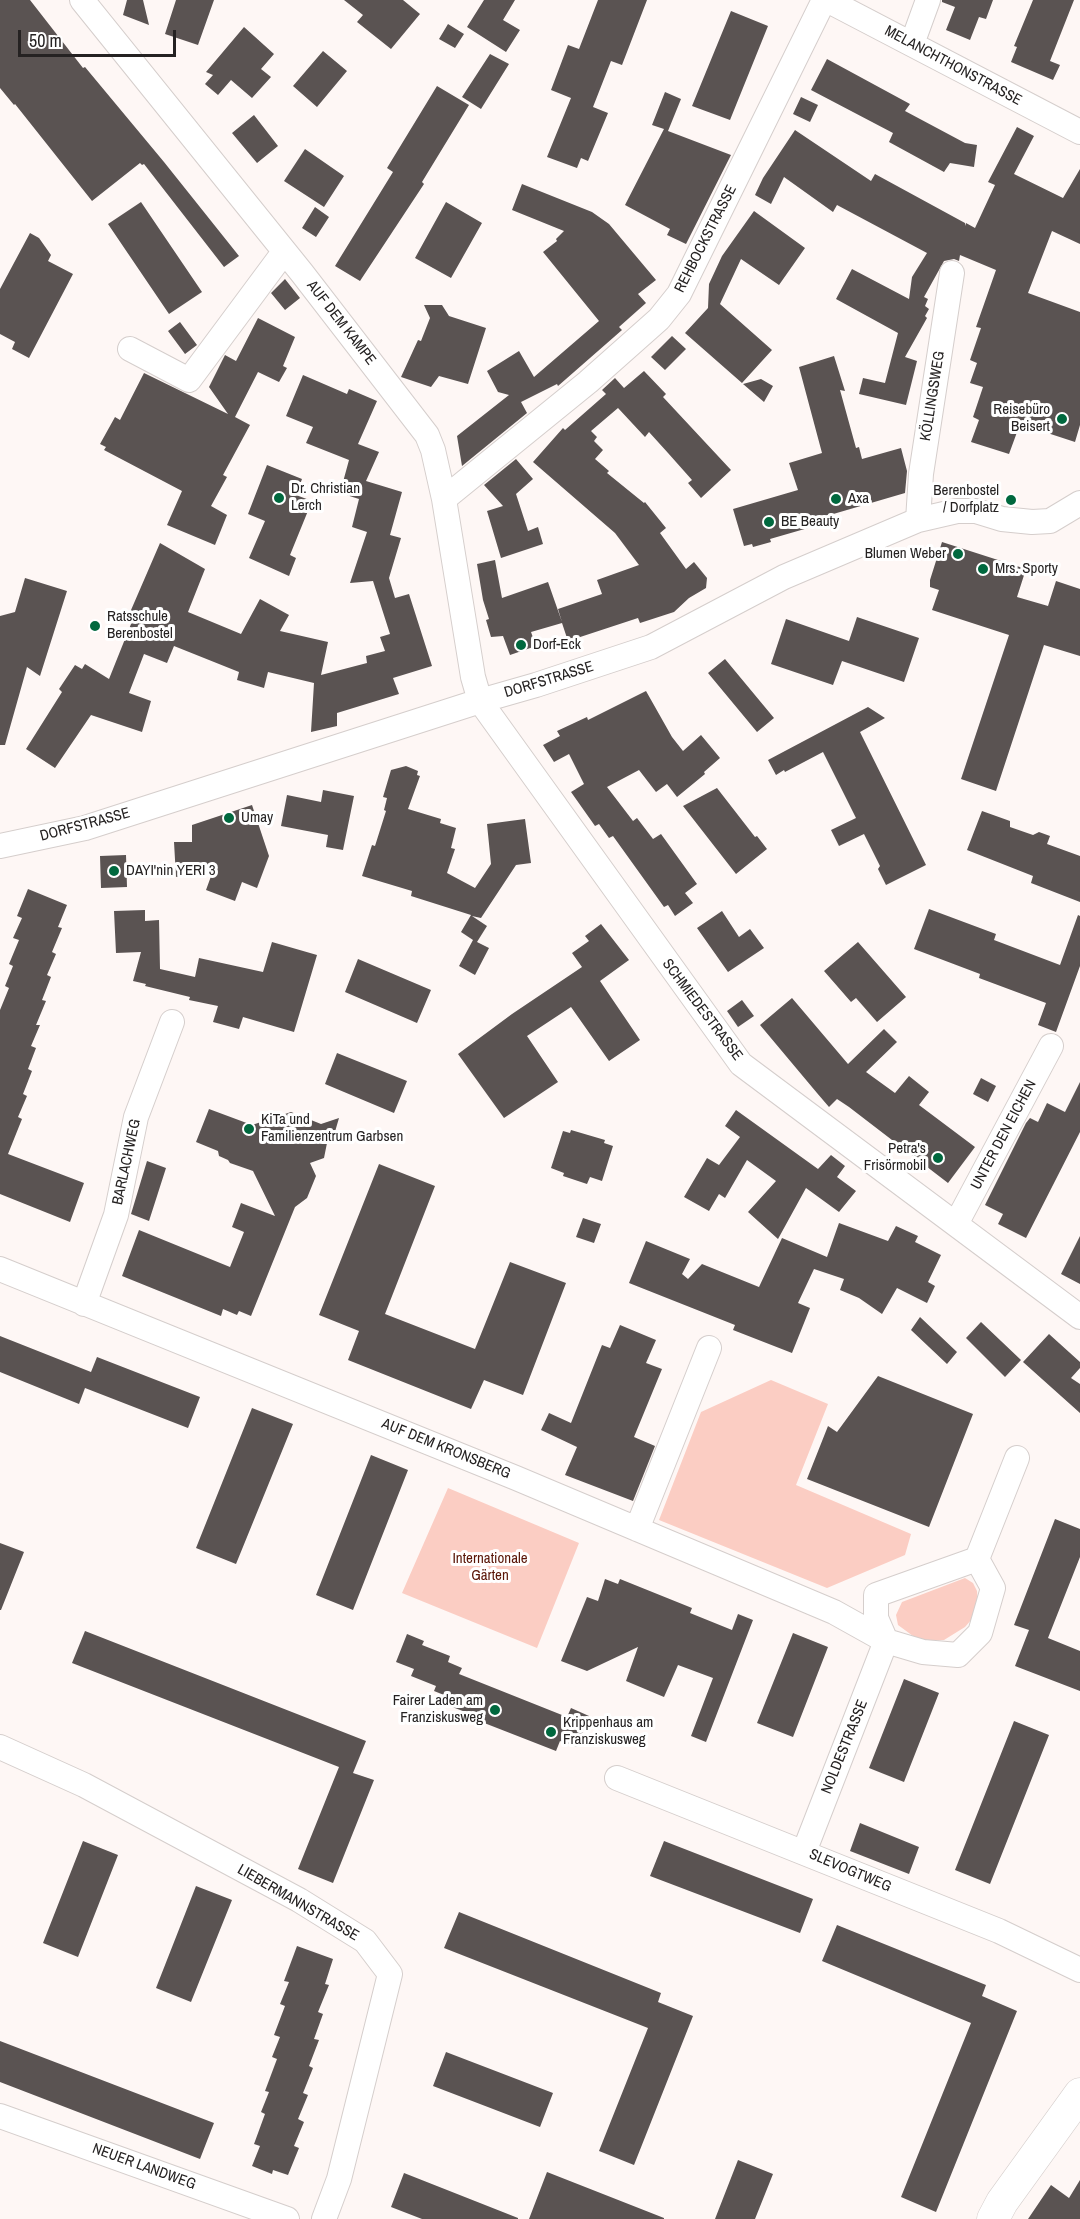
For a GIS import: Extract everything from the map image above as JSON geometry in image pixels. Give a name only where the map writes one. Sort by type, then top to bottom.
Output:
[{"type":"street","name":"AUF DEM KAMPE","points":[[82,0],[397,394],[427,435],[434,450],[444,499],[473,677],[480,701]]},
{"type":"street","name":"MELANCHTHONSTRASSE","points":[[825,0],[1080,132]]},
{"type":"street","name":"REHBOCKSTRASSE","points":[[444,499],[588,382],[659,319],[679,294],[825,0]]},
{"type":"street","points":[[912,44],[928,0]]},
{"type":"street","points":[[130,349],[189,380],[284,252]]},
{"type":"street","name":"KÖLLINGSWEG","points":[[918,520],[921,474],[952,273]]},
{"type":"street","name":"DORFSTRASSE","points":[[0,846],[86,828],[480,701],[536,686],[651,647],[784,577],[918,520],[946,513],[976,511],[1002,519],[1050,521],[1080,502]]},
{"type":"street","name":"SCHMIEDESTRASSE","points":[[480,701],[741,1064],[1080,1317]]},
{"type":"street","name":"BARLACHWEG","points":[[84,1304],[116,1215],[136,1117],[172,1022]]},
{"type":"street","name":"UNTER DEN EICHEN","points":[[956,1224],[1051,1046]]},
{"type":"street","name":"AUF DEM KRONSBERG","points":[[0,1269],[495,1469],[834,1612],[886,1641]]},
{"type":"street","points":[[637,1529],[709,1348]]},
{"type":"street","points":[[977,1559],[993,1588],[980,1633],[958,1655],[924,1652],[886,1641],[876,1618],[876,1595],[977,1559],[1017,1458]]},
{"type":"street","name":"NOLDESTRASSE","points":[[804,1852],[886,1641]]},
{"type":"street","name":"LIEBERMANNSTRASSE","points":[[0,1746],[84,1785],[299,1900],[365,1941],[390,1974],[339,2179],[324,2219]]},
{"type":"street","name":"SLEVOGTWEG","points":[[617,1778],[999,1931],[1080,1970]]},
{"type":"street","points":[[993,2219],[1002,2202],[1080,2094]]},
{"type":"street","name":"NEUER LANDWEG","points":[[0,2116],[287,2219]]},
{"type":"green space","points":[[771,1380],[828,1404],[796,1485],[911,1534],[905,1555],[827,1588],[659,1520],[701,1412]]},
{"type":"green space","name":"Internationale Gärten","points":[[448,1488],[579,1543],[537,1648],[402,1593]]},
{"type":"green space","points":[[965,1578],[973,1583],[977,1591],[978,1606],[965,1627],[944,1640],[928,1641],[913,1636],[898,1625],[896,1615],[902,1602]]},
{"type":"building","points":[[0,0],[30,0],[83,68],[85,67],[164,162],[239,256],[224,267],[144,164],[140,163],[92,201],[0,88]]},
{"type":"building","points":[[127,0],[143,0],[149,25],[123,15]]},
{"type":"building","points":[[176,0],[214,0],[198,45],[165,34]]},
{"type":"building","points":[[344,0],[403,0],[420,14],[391,49],[357,22],[363,15]]},
{"type":"building","points":[[484,0],[515,0],[503,20],[520,30],[506,52],[467,27]]},
{"type":"building","points":[[598,0],[647,0],[622,65],[611,61],[593,107],[608,113],[588,161],[581,158],[577,168],[547,157],[571,98],[551,90],[568,45],[579,49]]},
{"type":"building","points":[[942,0],[993,0],[986,19],[979,17],[970,40],[946,30],[955,7]]},
{"type":"building","points":[[1033,0],[1074,0],[1050,61],[1060,65],[1053,80],[1011,62],[1017,47],[1014,46]]},
{"type":"building","points":[[731,11],[768,26],[730,120],[692,106]]},
{"type":"building","points":[[448,24],[464,34],[455,48],[439,39]]},
{"type":"building","points":[[244,27],[274,54],[261,69],[271,77],[252,98],[231,80],[218,95],[205,84],[213,75],[206,72]]},
{"type":"building","points":[[323,51],[347,71],[317,107],[293,86]]},
{"type":"building","points":[[490,54],[509,64],[481,109],[462,97]]},
{"type":"building","points":[[827,59],[910,104],[905,111],[965,143],[977,145],[974,167],[950,163],[944,172],[889,142],[893,133],[811,90]]},
{"type":"building","points":[[437,86],[469,105],[422,182],[424,184],[360,281],[335,266],[393,172],[387,168]]},
{"type":"building","points":[[665,92],[681,99],[668,131],[731,155],[686,244],[667,235],[670,229],[625,205],[664,129],[652,125]]},
{"type":"building","points":[[801,97],[818,105],[810,122],[793,114]]},
{"type":"building","points":[[254,115],[278,146],[257,163],[232,133]]},
{"type":"building","points":[[1017,127],[1034,136],[1014,174],[1063,198],[1080,169],[1080,244],[1052,231],[1028,293],[1080,312],[1080,425],[1075,442],[1020,424],[1009,454],[971,442],[979,420],[973,417],[983,387],[970,383],[977,363],[970,360],[981,328],[976,327],[996,270],[960,255],[959,261],[954,259],[944,261],[924,297],[928,299],[925,306],[929,309],[925,316],[927,318],[905,357],[917,361],[906,405],[859,394],[863,378],[885,383],[898,333],[836,299],[852,269],[909,299],[912,277],[927,253],[837,205],[833,212],[784,177],[771,204],[755,195],[763,178],[795,130],[871,181],[875,174],[965,223],[965,226],[966,223],[975,228],[995,185],[988,182]]},
{"type":"building","points":[[305,149],[344,176],[324,207],[284,181]]},
{"type":"building","points":[[522,184],[592,212],[609,224],[656,280],[638,294],[646,303],[619,327],[622,330],[558,386],[557,384],[521,402],[527,413],[462,466],[457,436],[509,395],[498,392],[487,371],[519,351],[534,377],[599,321],[543,252],[557,241],[556,239],[564,231],[512,210]]},
{"type":"building","points":[[141,202],[202,292],[169,314],[108,224]]},
{"type":"building","points":[[446,202],[482,223],[451,278],[415,258]]},
{"type":"building","points":[[315,207],[329,217],[316,237],[302,228]]},
{"type":"building","points":[[754,211],[805,248],[779,285],[741,259],[720,304],[772,350],[742,383],[685,333],[708,308],[709,284],[722,256]]},
{"type":"building","points":[[30,233],[39,238],[51,255],[48,261],[73,274],[29,358],[12,349],[15,342],[0,334],[0,289]]},
{"type":"building","points":[[285,279],[300,298],[285,310],[271,293]]},
{"type":"building","points":[[424,305],[442,305],[449,316],[486,328],[468,384],[439,376],[431,387],[401,377],[418,340],[421,341],[430,318]]},
{"type":"building","points":[[258,318],[295,337],[283,366],[287,368],[279,382],[258,372],[235,417],[250,425],[223,475],[227,477],[211,506],[227,515],[215,545],[167,525],[182,491],[104,450],[106,447],[100,444],[115,417],[120,420],[144,373],[228,414],[209,387],[225,355],[236,361]]},
{"type":"building","points":[[180,322],[197,345],[185,354],[168,331]]},
{"type":"building","points":[[672,336],[686,349],[665,370],[651,357]]},
{"type":"building","points":[[834,356],[845,391],[840,390],[856,448],[859,447],[862,459],[901,448],[907,471],[905,493],[806,522],[808,528],[770,539],[771,542],[753,547],[752,544],[744,546],[733,509],[798,490],[789,463],[822,453],[799,367]]},
{"type":"building","points":[[644,371],[666,394],[663,397],[731,470],[701,498],[688,483],[692,480],[649,432],[645,437],[618,408],[591,431],[597,437],[594,441],[603,450],[595,459],[609,471],[607,473],[645,502],[666,528],[660,533],[686,569],[694,562],[707,578],[706,588],[689,598],[674,612],[640,623],[638,618],[568,641],[562,623],[531,632],[536,646],[510,655],[503,636],[491,637],[477,564],[495,560],[502,598],[548,582],[562,622],[558,609],[602,594],[597,580],[639,565],[615,533],[533,462],[563,428],[565,430],[606,394],[602,390],[615,378],[624,388]]},
{"type":"building","points":[[303,375],[347,394],[349,389],[377,401],[358,444],[379,452],[366,481],[402,492],[390,535],[401,538],[389,578],[395,598],[409,594],[432,666],[393,678],[399,694],[337,713],[337,726],[311,732],[314,683],[268,672],[264,688],[237,680],[239,672],[174,646],[167,663],[144,654],[129,693],[151,701],[142,732],[91,715],[55,768],[26,749],[62,692],[59,689],[75,665],[82,669],[85,664],[109,679],[133,619],[128,617],[160,543],[205,569],[188,612],[241,634],[260,599],[289,615],[280,631],[328,642],[321,675],[367,663],[366,656],[385,651],[380,637],[390,634],[373,581],[350,583],[367,532],[352,527],[359,499],[340,493],[349,460],[306,443],[313,427],[286,416]]},
{"type":"building","points":[[761,379],[773,386],[764,402],[743,384]]},
{"type":"building","points":[[516,459],[533,479],[516,494],[528,531],[538,527],[543,544],[501,558],[487,511],[503,506],[484,485]]},
{"type":"building","name":"Dr. Christian Lerch","points":[[267,465],[302,479],[296,495],[312,501],[290,555],[296,558],[289,576],[249,558],[265,521],[248,514]]},
{"type":"building","points":[[942,542],[1026,569],[1017,597],[1048,606],[1056,581],[1080,589],[1080,656],[1044,645],[996,791],[961,779],[1009,635],[932,610],[939,590],[930,587],[930,580]]},
{"type":"building","points":[[25,578],[67,591],[40,676],[27,667],[5,745],[0,745],[0,616],[15,612]]},
{"type":"building","points":[[857,617],[919,638],[904,682],[842,661],[833,685],[771,664],[786,619],[849,641]]},
{"type":"building","points":[[725,659],[774,718],[757,732],[708,673]]},
{"type":"building","points":[[646,691],[672,737],[683,751],[701,735],[720,758],[677,797],[667,784],[656,792],[639,770],[607,787],[633,821],[637,818],[653,839],[661,834],[697,884],[685,893],[693,903],[675,916],[668,905],[664,907],[613,836],[609,838],[599,824],[595,826],[571,792],[584,784],[569,754],[554,762],[543,745],[560,736],[557,731],[587,717],[588,720]]},
{"type":"building","points":[[868,707],[885,718],[860,732],[926,865],[886,885],[878,869],[880,866],[864,834],[839,846],[831,830],[856,818],[823,752],[776,775],[768,760]]},
{"type":"building","points":[[406,766],[418,771],[417,775],[420,776],[408,809],[441,819],[440,823],[456,828],[451,848],[455,849],[447,873],[475,888],[491,864],[487,824],[525,819],[531,863],[516,865],[481,918],[472,916],[487,926],[477,942],[489,948],[475,975],[459,966],[473,940],[461,932],[471,915],[411,896],[412,891],[362,876],[372,845],[375,846],[386,811],[384,810],[387,798],[383,797],[391,770]]},
{"type":"building","points":[[717,788],[767,849],[736,874],[683,806]]},
{"type":"building","points":[[323,790],[354,796],[343,850],[326,847],[328,835],[281,826],[287,795],[321,802]]},
{"type":"building","points":[[252,805],[269,856],[257,888],[242,882],[235,901],[206,890],[214,868],[176,877],[174,842],[192,842],[192,825]]},
{"type":"building","points":[[982,811],[1010,821],[1010,827],[1033,835],[1039,832],[1050,836],[1047,844],[1080,856],[1080,902],[1031,883],[1033,876],[967,850]]},
{"type":"building","name":"DAYI'nin YERI 3","points":[[126,855],[127,887],[101,888],[100,856]]},
{"type":"building","points":[[28,889],[67,905],[58,927],[62,928],[52,952],[56,954],[47,975],[51,977],[42,1000],[46,1001],[36,1025],[40,1025],[31,1046],[36,1048],[28,1069],[32,1071],[23,1094],[27,1096],[18,1117],[22,1119],[8,1154],[84,1183],[70,1222],[0,1194],[0,1010],[9,988],[5,986],[13,966],[9,964],[19,940],[13,938],[22,918],[17,916]]},
{"type":"building","points":[[929,909],[996,934],[994,940],[1060,965],[1078,915],[1080,916],[1080,966],[1056,1032],[1038,1025],[1046,1003],[979,978],[980,974],[914,949]]},
{"type":"building","points":[[145,910],[145,921],[159,920],[160,969],[195,977],[199,958],[263,972],[272,942],[317,955],[294,1032],[243,1017],[239,1029],[213,1022],[218,1006],[189,1000],[190,997],[133,981],[141,952],[116,953],[114,911]]},
{"type":"building","points":[[722,911],[739,937],[750,929],[764,948],[728,972],[697,928]]},
{"type":"building","points":[[601,924],[629,960],[600,981],[640,1040],[609,1061],[571,1007],[527,1036],[558,1082],[504,1118],[458,1054],[582,967],[572,953],[589,941],[585,936]]},
{"type":"building","points":[[858,942],[906,997],[877,1022],[856,998],[851,1002],[824,971]]},
{"type":"building","points":[[358,959],[431,990],[417,1023],[345,992]]},
{"type":"building","points":[[792,998],[848,1064],[884,1029],[897,1042],[866,1072],[895,1093],[909,1076],[929,1092],[919,1105],[975,1147],[948,1183],[849,1107],[837,1099],[829,1107],[817,1093],[760,1025]]},
{"type":"building","points":[[742,1000],[754,1016],[738,1027],[727,1011]]},
{"type":"building","points":[[337,1053],[407,1081],[394,1113],[325,1084]]},
{"type":"building","points":[[981,1078],[996,1086],[988,1102],[973,1094]]},
{"type":"building","points":[[1080,1082],[1080,1132],[1026,1238],[998,1224],[1003,1214],[985,1205],[1026,1123],[1030,1118],[1038,1122],[1047,1103],[1065,1112]]},
{"type":"building","points":[[209,1109],[252,1125],[291,1112],[321,1124],[339,1118],[332,1142],[327,1143],[324,1158],[310,1163],[316,1176],[307,1198],[295,1207],[251,1316],[239,1311],[237,1315],[223,1309],[221,1316],[122,1276],[139,1230],[230,1267],[244,1232],[232,1227],[241,1203],[275,1216],[253,1171],[230,1163],[219,1156],[218,1151],[196,1142]]},
{"type":"building","points":[[736,1110],[818,1169],[831,1155],[845,1166],[837,1177],[856,1191],[839,1212],[806,1188],[778,1239],[748,1212],[776,1181],[747,1160],[725,1198],[719,1194],[709,1211],[684,1197],[707,1158],[719,1165],[740,1137],[725,1126]]},
{"type":"building","points":[[571,1130],[605,1140],[604,1143],[613,1146],[602,1181],[590,1177],[587,1184],[563,1176],[564,1173],[551,1168],[563,1131],[570,1133]]},
{"type":"building","points":[[147,1161],[166,1168],[149,1221],[131,1214]]},
{"type":"building","points":[[379,1164],[435,1186],[385,1314],[475,1349],[510,1262],[566,1283],[523,1395],[484,1380],[471,1409],[348,1360],[359,1331],[319,1315]]},
{"type":"building","points":[[583,1218],[601,1224],[594,1243],[576,1237]]},
{"type":"building","points":[[839,1223],[888,1241],[896,1226],[918,1236],[915,1242],[941,1255],[928,1282],[935,1286],[927,1303],[897,1288],[882,1314],[859,1298],[840,1290],[844,1279],[814,1269],[798,1303],[810,1308],[792,1353],[733,1330],[735,1325],[629,1283],[646,1241],[690,1259],[682,1274],[688,1279],[702,1264],[759,1287],[782,1238],[827,1257]]},
{"type":"building","points":[[1080,1236],[1080,1284],[1061,1274]]},
{"type":"building","points":[[920,1317],[957,1352],[947,1364],[911,1330]]},
{"type":"building","points":[[981,1322],[1021,1360],[1005,1377],[966,1338]]},
{"type":"building","points":[[620,1325],[656,1340],[646,1363],[662,1369],[634,1437],[655,1446],[633,1501],[565,1475],[577,1447],[541,1430],[549,1413],[571,1423],[602,1345],[610,1348]]},
{"type":"building","points":[[1049,1334],[1080,1362],[1080,1368],[1071,1378],[1080,1384],[1080,1413],[1023,1362]]},
{"type":"building","points":[[0,1336],[91,1372],[97,1357],[200,1397],[188,1428],[85,1388],[79,1404],[0,1372]]},
{"type":"building","points":[[878,1376],[973,1414],[929,1527],[807,1479],[828,1426],[837,1432]]},
{"type":"building","points":[[252,1408],[293,1424],[236,1564],[196,1548]]},
{"type":"building","points":[[371,1455],[408,1470],[353,1610],[316,1595]]},
{"type":"building","points":[[1055,1519],[1080,1529],[1080,1557],[1048,1638],[1080,1651],[1080,1691],[1015,1666],[1029,1630],[1014,1625]]},
{"type":"building","points":[[0,1543],[24,1552],[1,1610],[0,1610]]},
{"type":"building","points":[[605,1579],[618,1584],[620,1579],[692,1608],[690,1613],[732,1630],[738,1614],[753,1620],[706,1742],[691,1736],[713,1678],[678,1665],[664,1697],[626,1681],[638,1647],[587,1671],[561,1661],[587,1597],[598,1601]]},
{"type":"building","points":[[85,1631],[366,1741],[353,1773],[374,1780],[333,1883],[298,1869],[339,1767],[72,1663]]},
{"type":"building","points":[[793,1633],[828,1647],[793,1737],[757,1723]]},
{"type":"building","points":[[407,1634],[424,1641],[422,1645],[450,1656],[448,1662],[462,1668],[459,1674],[567,1717],[571,1708],[589,1716],[577,1747],[560,1741],[556,1751],[474,1719],[476,1716],[447,1705],[449,1697],[434,1691],[436,1686],[411,1676],[414,1669],[396,1662]]},
{"type":"building","points":[[904,1679],[939,1693],[904,1782],[869,1768]]},
{"type":"building","points":[[1014,1721],[1049,1735],[990,1884],[955,1870]]},
{"type":"building","points":[[860,1823],[919,1847],[909,1874],[850,1851]]},
{"type":"building","points":[[83,1841],[118,1855],[78,1957],[43,1943]]},
{"type":"building","points":[[664,1841],[813,1899],[800,1933],[650,1876]]},
{"type":"building","points":[[196,1886],[232,1900],[191,2002],[156,1988]]},
{"type":"building","points":[[459,1912],[661,1993],[658,2002],[693,2016],[634,2165],[599,2151],[648,2028],[444,1948]]},
{"type":"building","points":[[837,1925],[986,1985],[982,1996],[1017,2011],[936,2212],[901,2197],[971,2023],[822,1961]]},
{"type":"building","points":[[297,1946],[333,1959],[325,1984],[329,1985],[318,2012],[323,2014],[314,2039],[319,2040],[309,2066],[313,2068],[303,2093],[308,2095],[298,2119],[304,2122],[294,2146],[299,2148],[288,2175],[273,2170],[272,2174],[252,2166],[260,2146],[254,2144],[265,2114],[261,2112],[269,2092],[265,2091],[277,2059],[272,2057],[280,2037],[274,2035],[285,2006],[280,2004],[289,1982],[284,1981]]},
{"type":"building","points":[[0,2041],[214,2123],[200,2159],[0,2082]]},
{"type":"building","points":[[446,2052],[553,2093],[540,2127],[433,2086]]},
{"type":"building","points":[[738,2160],[773,2174],[755,2219],[715,2219]]},
{"type":"building","points":[[547,2172],[664,2218],[664,2219],[529,2219]]},
{"type":"building","points":[[404,2173],[518,2219],[422,2219],[391,2207]]},
{"type":"building","points":[[1080,2180],[1080,2219],[1028,2219],[1051,2185],[1069,2198]]},
{"type":"place","name":"Reisebüro Beisert","points":[[1062,419]]},
{"type":"place","name":"Dr. Christian Lerch","points":[[279,498]]},
{"type":"place","name":"Axa","points":[[836,499]]},
{"type":"place","name":"Berenbostel / Dorfplatz","points":[[1011,500]]},
{"type":"place","name":"BE Beauty","points":[[769,522]]},
{"type":"place","name":"Blumen Weber","points":[[958,554]]},
{"type":"place","name":"Mrs. Sporty","points":[[983,569]]},
{"type":"place","name":"Ratsschule Berenbostel","points":[[95,626]]},
{"type":"place","name":"Dorf-Eck","points":[[521,645]]},
{"type":"place","name":"Umay","points":[[229,818]]},
{"type":"place","name":"DAYI'nin YERI 3","points":[[114,871]]},
{"type":"place","name":"KiTa und Familienzentrum Garbsen","points":[[249,1129]]},
{"type":"place","name":"Petra's Frisörmobil","points":[[938,1158]]},
{"type":"place","name":"Fairer Laden am Franziskusweg","points":[[495,1710]]},
{"type":"place","name":"Krippenhaus am Franziskusweg","points":[[551,1732]]}]
